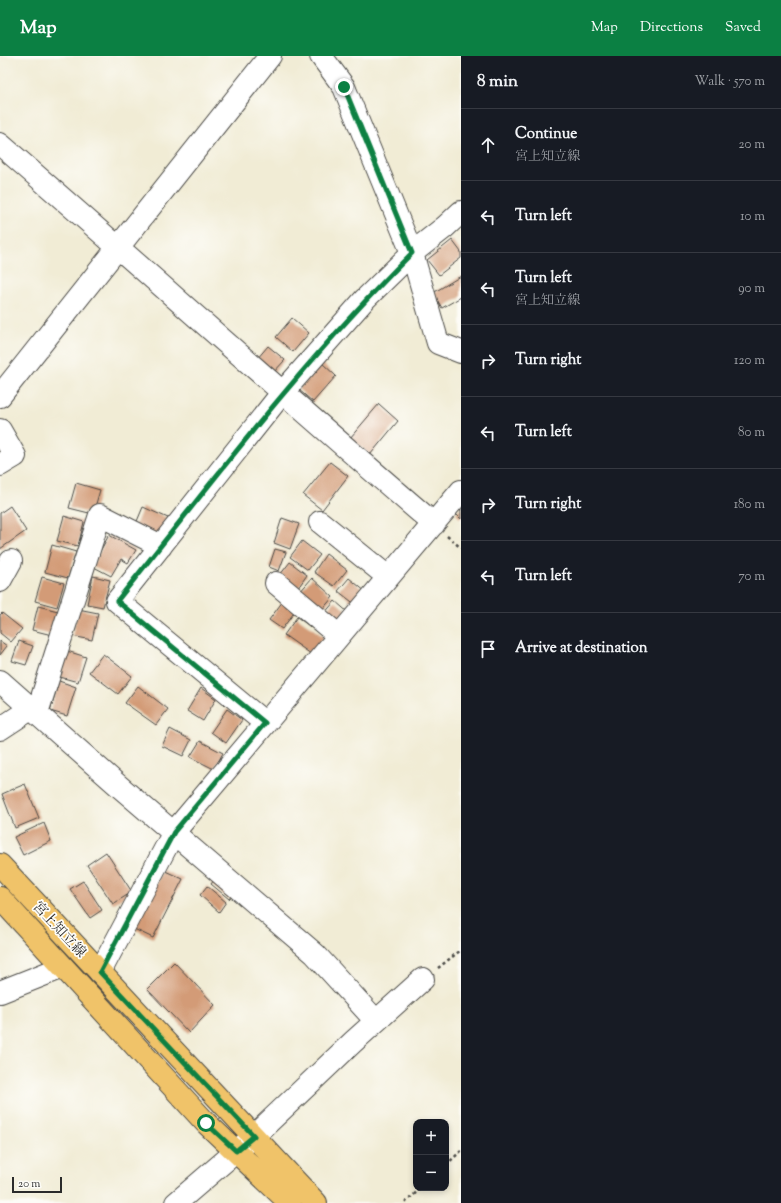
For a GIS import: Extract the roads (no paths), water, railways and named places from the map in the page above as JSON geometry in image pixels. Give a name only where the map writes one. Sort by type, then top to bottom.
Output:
[{"type":"main road","name":"宮上知立線","points":[[0,865],[316,1203]]},
{"type":"main road","name":"宮上知立線","points":[[0,898],[206,1123],[290,1203]]},
{"type":"street","points":[[0,396],[270,56]]},
{"type":"street","points":[[321,56],[344,87],[412,253],[438,343],[461,352]]},
{"type":"street","points":[[0,144],[119,247],[282,393],[434,524]]},
{"type":"street","points":[[265,723],[117,601],[282,393],[365,299],[412,253],[446,227],[461,212]]},
{"type":"street","points":[[0,430],[15,456],[0,464]]},
{"type":"street","points":[[100,972],[174,832],[461,491]]},
{"type":"street","points":[[0,729],[35,711],[100,515],[161,546]]},
{"type":"street","points":[[320,522],[388,578]]},
{"type":"street","points":[[0,581],[11,561]]},
{"type":"street","points":[[276,583],[339,636]]},
{"type":"street","points":[[4,688],[35,711],[316,954],[376,1021]]},
{"type":"street","points":[[0,992],[63,967]]},
{"type":"street","points":[[176,1203],[254,1136],[376,1021],[423,979]]}]
